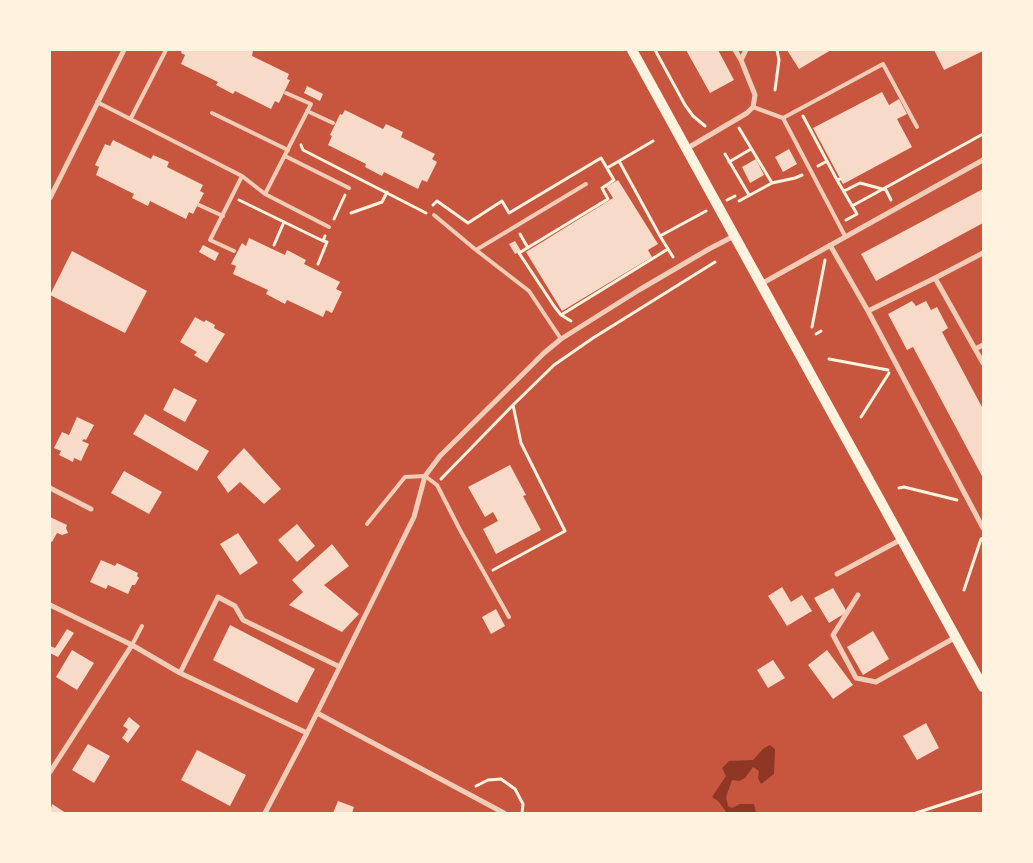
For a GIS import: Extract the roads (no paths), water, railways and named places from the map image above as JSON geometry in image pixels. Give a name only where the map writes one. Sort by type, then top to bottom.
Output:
[{"type":"main road","points":[[632,50],[983,687]]},
{"type":"street","points":[[50,198],[124,50]]},
{"type":"street","points":[[686,149],[747,113],[753,107],[755,95],[735,50]]},
{"type":"street","points":[[741,60],[746,50]]},
{"type":"street","points":[[761,284],[983,160]]},
{"type":"street","points":[[265,813],[307,733],[414,517],[425,476],[440,456],[544,352],[561,339],[639,290],[735,235]]},
{"type":"street","points":[[830,245],[868,312],[983,528]]},
{"type":"street","points":[[868,312],[983,253]]},
{"type":"street","points":[[935,278],[983,363]]},
{"type":"street","points":[[975,349],[983,345]]},
{"type":"street","points":[[50,488],[91,509]]},
{"type":"street","points":[[837,574],[902,539]]},
{"type":"street","points":[[858,595],[834,635],[856,678],[876,682],[956,637]]},
{"type":"street","points":[[180,673],[218,597],[235,606],[242,620],[340,667]]},
{"type":"street","points":[[50,605],[132,645],[180,673],[307,733]]},
{"type":"street","points":[[50,772],[132,645]]},
{"type":"street","points":[[317,713],[504,813]]},
{"type":"lane","points":[[131,118],[166,50]]},
{"type":"lane","points":[[783,118],[883,64],[918,127]]},
{"type":"lane","points":[[265,194],[311,104],[286,93]]},
{"type":"lane","points":[[97,102],[242,176],[265,194],[330,227]]},
{"type":"lane","points":[[753,107],[783,118],[845,236]]},
{"type":"lane","points":[[307,111],[333,123]]},
{"type":"lane","points":[[212,113],[288,150]]},
{"type":"lane","points":[[284,156],[349,188]]},
{"type":"lane","points":[[234,251],[210,240],[242,176]]},
{"type":"lane","points":[[476,250],[586,184]]},
{"type":"lane","points":[[199,205],[223,216]]},
{"type":"lane","points":[[434,216],[529,290],[561,339]]},
{"type":"lane","points":[[367,524],[405,477],[425,476],[437,485],[509,617]]},
{"type":"lane","points":[[132,645],[142,626]]}]
